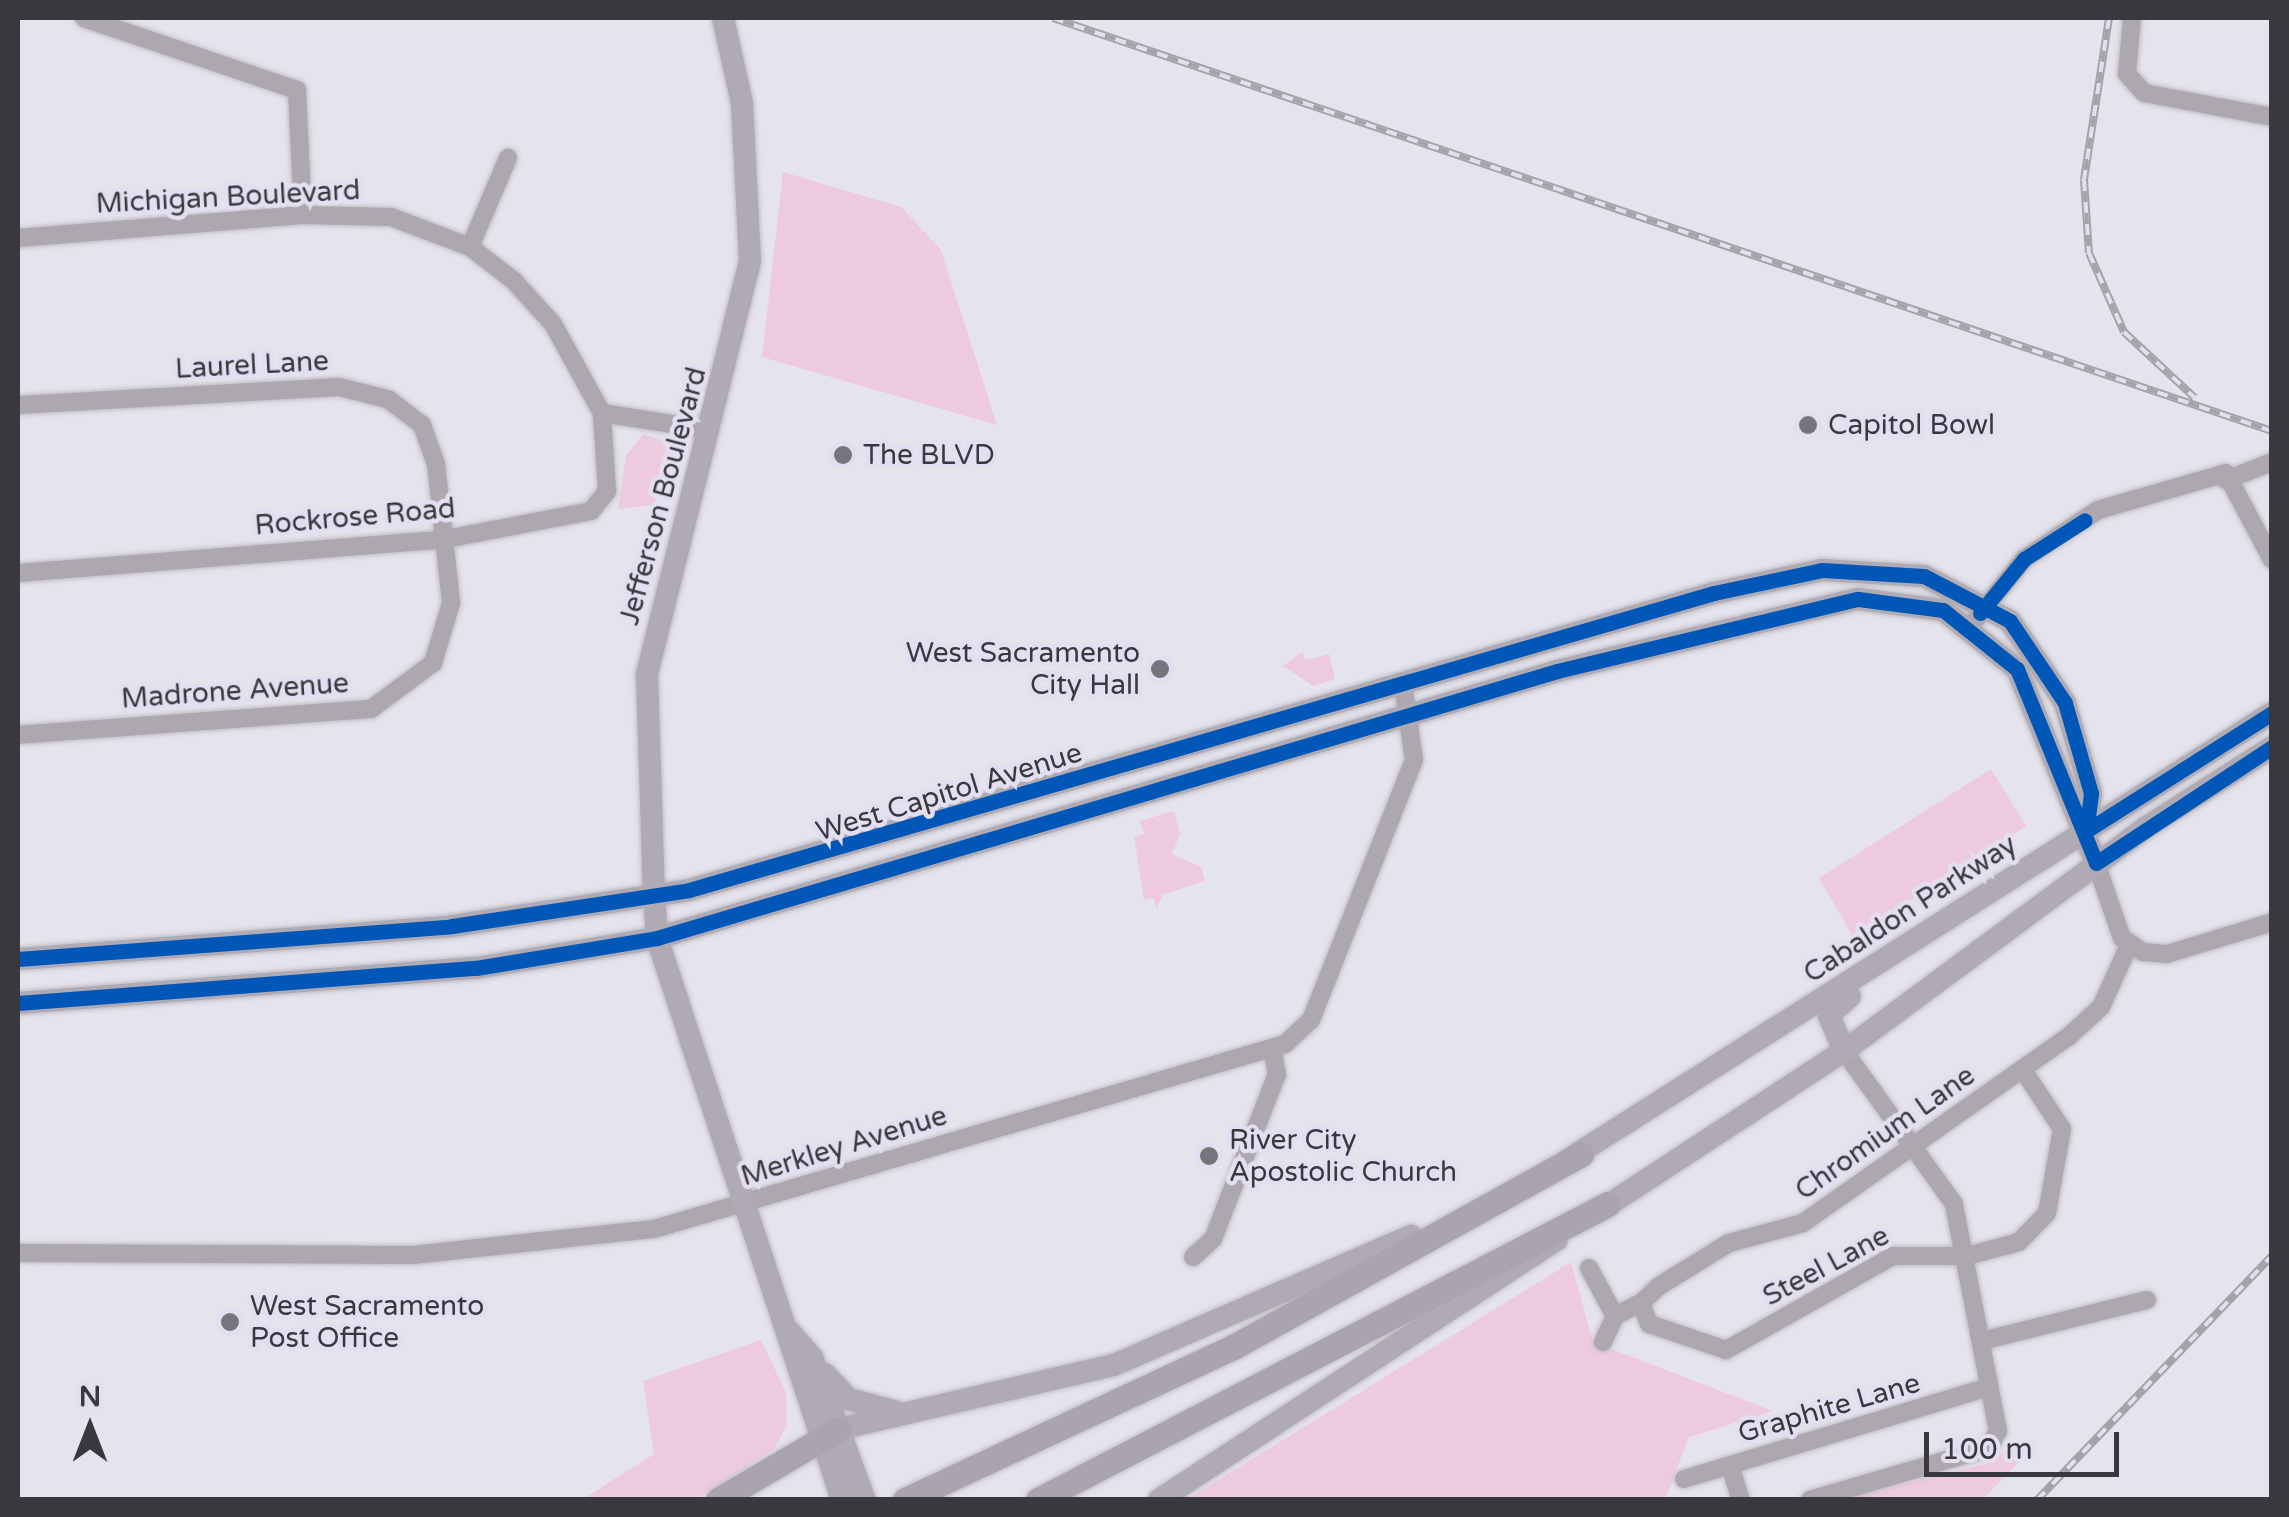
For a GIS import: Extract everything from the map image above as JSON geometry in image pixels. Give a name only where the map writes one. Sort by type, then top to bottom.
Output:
[{"type":"highway","points":[[905,1500],[1235,1346],[1581,1154]]},
{"type":"highway","points":[[1038,1500],[1259,1390],[1608,1204]]},
{"type":"highway","points":[[718,1500],[829,1432]]},
{"type":"main road","name":"Jefferson Boulevard","points":[[723,18],[742,103],[750,262],[648,675],[657,938],[790,1332],[792,1363],[866,1500]]},
{"type":"main road","name":"West Capitol Avenue","points":[[18,959],[319,936],[654,895],[975,813],[1119,767],[1799,572],[1906,572],[1988,603]]},
{"type":"main road","name":"West Capitol Avenue","points":[[18,1003],[324,981],[657,938],[1412,716],[1832,603],[1897,600],[1970,625]]},
{"type":"main road","points":[[1988,603],[2055,678],[2092,792],[2086,830]]},
{"type":"main road","points":[[1970,625],[2030,688],[2065,804],[2086,830],[2096,863]]},
{"type":"main road","name":"Cabaldon Parkway","points":[[932,1408],[1114,1365],[1581,1154],[2272,713]]},
{"type":"main road","points":[[1159,1500],[1844,1051],[2096,863],[2272,747]]},
{"type":"main road","points":[[1090,808],[1120,783],[1119,767]]},
{"type":"main road","points":[[924,858],[974,825],[975,813]]},
{"type":"main road","points":[[319,936],[324,981]]},
{"type":"main road","points":[[1844,1051],[1829,1015],[1908,946]]},
{"type":"main road","name":"Jefferson Boulevard","points":[[790,1332],[812,1357],[842,1500]]},
{"type":"main road","points":[[812,1357],[860,1406],[932,1408]]},
{"type":"main road","points":[[829,1432],[932,1408]]},
{"type":"street","points":[[84,18],[297,90],[302,215]]},
{"type":"street","points":[[2132,18],[2127,74],[2161,98],[2272,118]]},
{"type":"street","points":[[470,247],[508,158]]},
{"type":"street","name":"Michigan Boulevard","points":[[18,238],[302,215],[391,217],[470,247],[552,324],[602,413]]},
{"type":"street","name":"Laurel Lane","points":[[18,405],[339,387],[388,399],[422,425],[446,539]]},
{"type":"street","points":[[602,413],[710,430]]},
{"type":"street","name":"Rockrose Road","points":[[18,573],[446,539],[602,504],[602,413]]},
{"type":"street","points":[[1970,625],[2024,559],[2085,520],[2272,462]]},
{"type":"street","points":[[2229,475],[2272,560]]},
{"type":"street","name":"Madrone Avenue","points":[[18,735],[382,704],[414,685],[445,642],[446,539]]},
{"type":"street","name":"Merkley Avenue","points":[[18,1254],[413,1255],[654,1228],[746,1205],[1272,1048],[1311,1020],[1414,760],[1412,716],[1403,685]]},
{"type":"street","points":[[2096,863],[2129,945],[2167,954],[2272,922]]},
{"type":"street","name":"Chromium Lane","points":[[1615,1316],[1641,1303],[1729,1243],[1804,1223],[2023,1070],[2100,1007],[2129,945]]},
{"type":"street","points":[[1193,1257],[1213,1239],[1277,1074],[1272,1048]]},
{"type":"street","points":[[1810,1500],[1988,1448],[1998,1431],[1954,1204],[1844,1051]]},
{"type":"street","name":"Steel Lane","points":[[1641,1303],[1649,1324],[1726,1350],[1893,1256],[1967,1256],[2019,1242],[2039,1227],[2054,1193],[2062,1129],[2023,1070]]},
{"type":"street","points":[[1589,1268],[1615,1316],[1603,1342]]},
{"type":"street","points":[[1981,1342],[2147,1300]]},
{"type":"street","name":"Graphite Lane","points":[[1684,1479],[1988,1388]]},
{"type":"street","points":[[1730,1465],[1741,1500]]},
{"type":"shaded area","points":[[783,172],[901,207],[941,250],[997,425],[762,357]]},
{"type":"shaded area","points":[[643,434],[671,444],[654,505],[618,509],[626,456]]},
{"type":"shaded area","points":[[1303,651],[1305,660],[1329,654],[1335,679],[1313,686],[1283,666]]},
{"type":"shaded area","points":[[1991,769],[2026,826],[1854,938],[1819,878]]},
{"type":"shaded area","points":[[1174,811],[1180,834],[1172,854],[1201,867],[1205,881],[1162,895],[1157,908],[1153,898],[1144,900],[1134,837],[1144,834],[1140,821]]},
{"type":"shaded area","points":[[1571,1262],[1593,1342],[1773,1411],[1689,1437],[1665,1499],[1186,1500]]},
{"type":"shaded area","points":[[761,1340],[786,1392],[787,1425],[774,1449],[696,1499],[581,1500],[654,1454],[643,1381]]},
{"type":"shaded area","points":[[2014,1441],[2036,1445],[1983,1499],[1839,1500],[1993,1462]]},
{"type":"railway","points":[[1053,18],[2272,431]]},
{"type":"railway","points":[[2109,18],[2084,180],[2089,253],[2124,332],[2194,397]]},
{"type":"railway","points":[[2037,1500],[2272,1256]]},
{"type":"cycle path","points":[[1980,613],[2024,559],[2085,520]]},
{"type":"cycle path","points":[[18,959],[452,926],[689,890],[1714,593],[1822,570],[1924,576],[2010,621],[2065,703],[2091,793],[2086,831]]},
{"type":"cycle path","points":[[18,1003],[476,968],[657,938],[1557,671],[1858,599],[1943,610],[2017,669],[2096,863],[2272,747]]},
{"type":"cycle path","points":[[2086,831],[2272,713]]},
{"type":"place","name":"Capitol Bowl","points":[[1808,425]]},
{"type":"place","name":"The BLVD","points":[[843,455]]},
{"type":"place","name":"West Sacramento City Hall","points":[[1160,669]]},
{"type":"place","name":"River City Apostolic Church","points":[[1209,1156]]},
{"type":"place","name":"West Sacramento Post Office","points":[[230,1322]]}]
